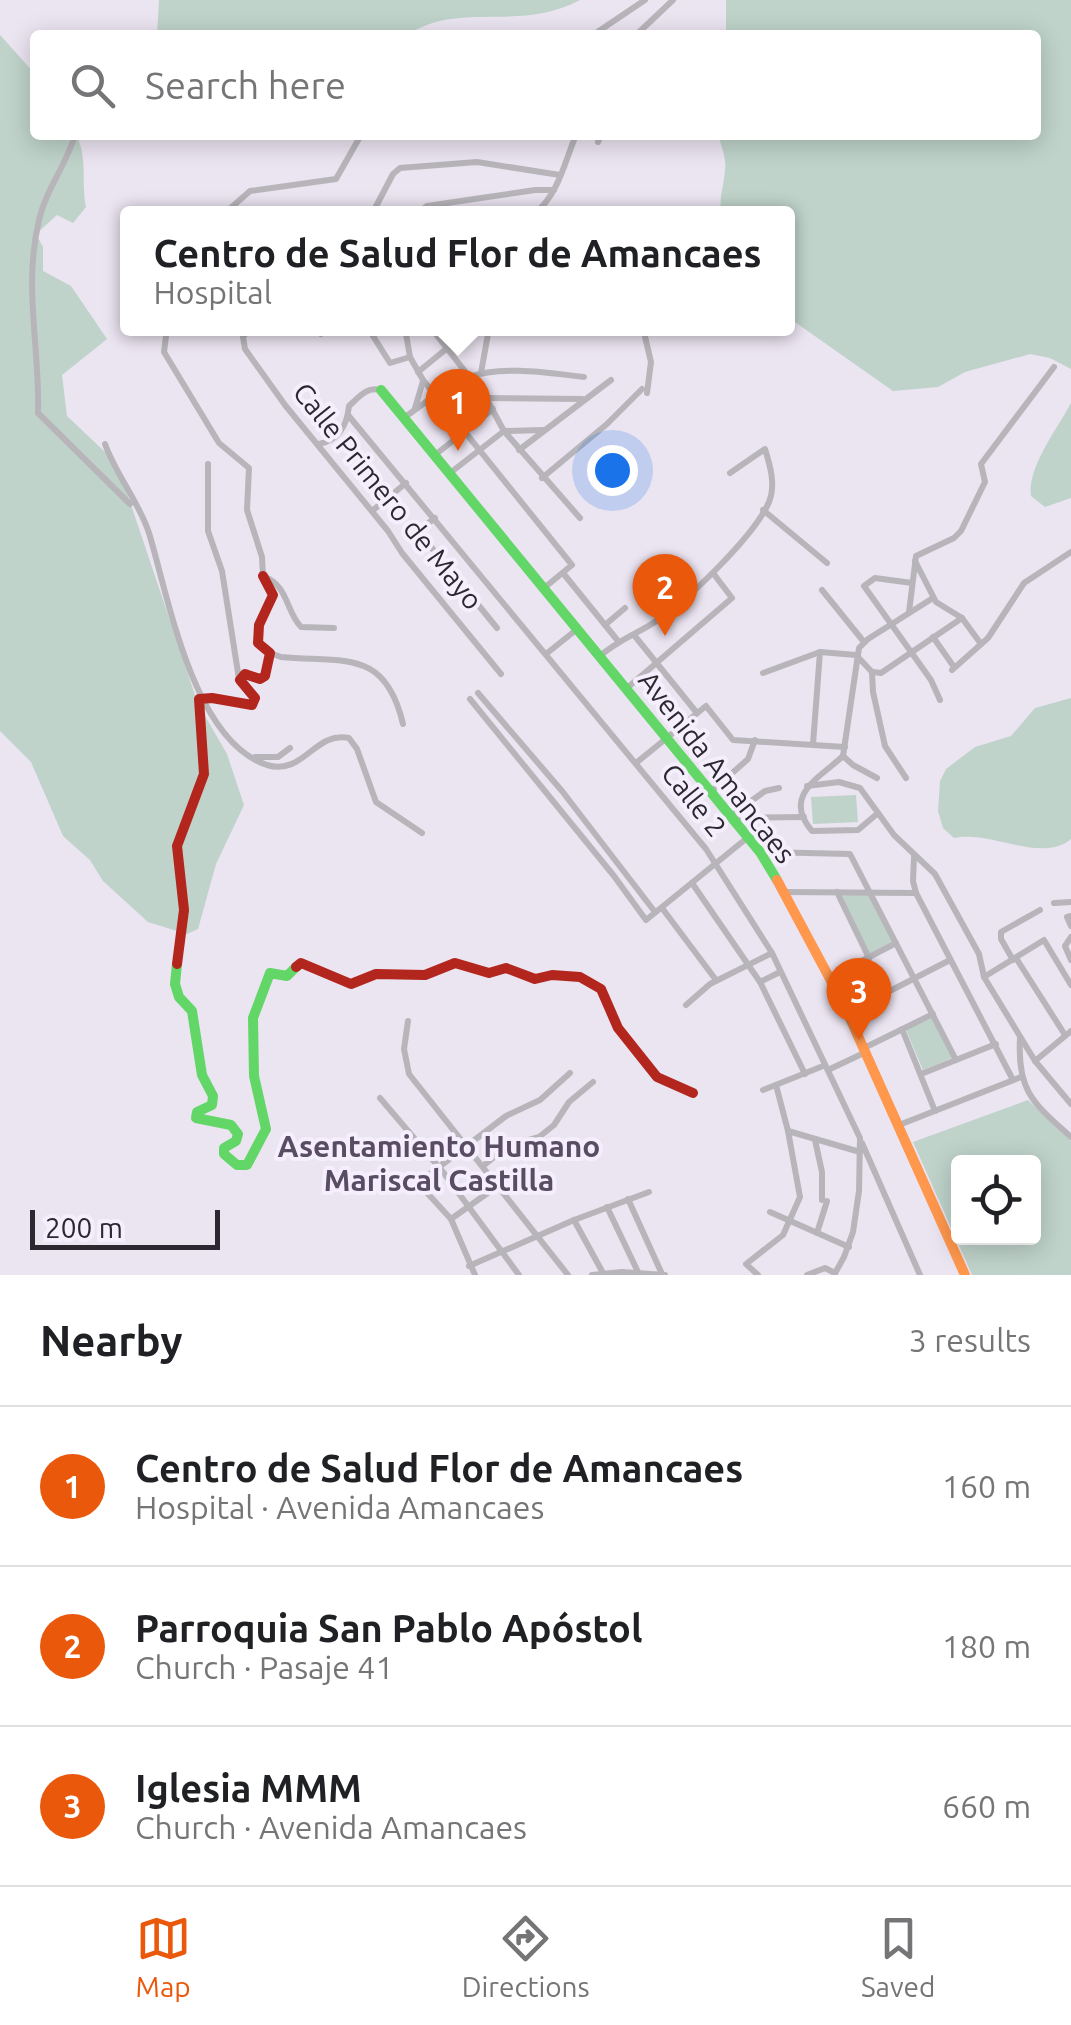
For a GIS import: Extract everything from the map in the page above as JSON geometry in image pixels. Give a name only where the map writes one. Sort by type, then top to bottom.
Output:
[{"type":"street","points":[[600,30],[645,0]]},
{"type":"street","points":[[641,30],[673,0]]},
{"type":"street","points":[[74,140],[67,162],[47,190],[33,258],[30,307],[40,385],[38,413],[138,512]]},
{"type":"street","points":[[233,206],[250,191],[336,179],[358,140]]},
{"type":"street","points":[[544,206],[574,140]]},
{"type":"street","points":[[376,206],[392,174],[400,168],[477,162],[560,175]]},
{"type":"street","points":[[427,206],[554,190]]},
{"type":"street","points":[[166,336],[164,352],[219,442],[249,468],[247,510],[273,600],[259,618],[258,638],[270,653],[281,657],[360,663],[390,686],[403,724]]},
{"type":"street","name":"Calle Primero de Mayo","points":[[244,336],[243,344],[286,405],[501,674]]},
{"type":"street","points":[[373,336],[390,363],[410,358]]},
{"type":"street","points":[[406,336],[410,358],[421,376],[572,565],[544,588]]},
{"type":"street","points":[[436,336],[486,398],[519,450],[580,518]]},
{"type":"street","points":[[410,413],[421,376],[463,336]]},
{"type":"street","points":[[480,336],[486,343]]},
{"type":"street","points":[[481,372],[487,336]]},
{"type":"street","points":[[542,479],[644,391],[651,362],[645,336]]},
{"type":"street","points":[[909,613],[918,553],[958,535],[985,482],[981,464],[1054,367]]},
{"type":"street","points":[[410,413],[467,375],[481,372],[584,377]]},
{"type":"street","points":[[519,450],[611,380]]},
{"type":"street","points":[[319,444],[343,430],[349,406],[364,392],[382,390]]},
{"type":"street","name":"Avenida Amancaes","points":[[382,390],[410,413],[450,473],[760,852],[832,977],[961,1274]]},
{"type":"street","points":[[486,398],[584,399]]},
{"type":"street","points":[[436,455],[493,408]]},
{"type":"street","name":"Calle 2","points":[[348,414],[706,849],[772,952],[860,1138],[858,1201],[849,1247],[834,1274]]},
{"type":"street","points":[[450,473],[504,431],[544,430]]},
{"type":"street","points":[[105,444],[148,529],[163,593],[201,697],[228,740],[271,766],[289,766],[326,739],[349,738],[357,749],[376,802],[422,833]]},
{"type":"street","points":[[600,656],[618,640],[662,618],[713,573],[768,504],[772,481],[766,449],[730,473]]},
{"type":"street","points":[[201,697],[245,707],[252,705],[255,698],[240,680],[222,571],[208,530],[208,464]]},
{"type":"street","points":[[372,511],[406,483]]},
{"type":"street","points":[[763,510],[826,563]]},
{"type":"street","points":[[436,518],[418,532],[497,628]]},
{"type":"street","points":[[933,637],[953,668],[988,638],[1024,583],[1071,552]]},
{"type":"street","points":[[915,560],[933,598],[962,618],[981,644]]},
{"type":"street","points":[[562,572],[618,640]]},
{"type":"street","points":[[626,688],[732,598],[713,573]]},
{"type":"street","points":[[263,576],[277,583],[301,627],[334,628]]},
{"type":"street","points":[[912,583],[875,578],[864,586],[938,691],[940,700]]},
{"type":"street","points":[[822,590],[864,642]]},
{"type":"street","points":[[878,813],[854,831],[812,831],[802,804],[807,786],[843,756],[856,655],[864,642],[933,598]]},
{"type":"street","points":[[605,624],[625,608]]},
{"type":"street","points":[[764,673],[820,652],[856,655],[872,672],[881,674],[962,618]]},
{"type":"street","points":[[546,654],[578,629]]},
{"type":"street","points":[[634,635],[696,713]]},
{"type":"street","points":[[813,744],[820,652]]},
{"type":"street","points":[[240,680],[245,674],[263,678],[270,653]]},
{"type":"street","points":[[872,672],[886,746],[906,778]]},
{"type":"street","points":[[478,692],[716,980]]},
{"type":"street","points":[[201,697],[198,707],[202,782],[177,846],[184,910],[175,984],[178,996],[192,1011],[202,1075],[214,1096],[212,1104],[197,1112],[196,1118],[234,1128],[238,1134],[236,1141],[223,1150],[234,1164],[244,1166],[251,1162],[266,1129],[254,1076],[255,1006],[270,972],[283,977],[301,963],[351,984],[376,974],[426,975],[455,963],[489,973],[510,969],[536,979],[552,975],[580,977],[600,989],[618,1028],[657,1077],[693,1093]]},
{"type":"street","points":[[470,700],[646,920],[749,836]]},
{"type":"street","points":[[636,763],[706,706],[734,740],[845,747]]},
{"type":"street","points":[[712,791],[748,759],[755,740]]},
{"type":"street","points":[[249,756],[278,757],[290,748]]},
{"type":"street","points":[[843,756],[852,766],[877,778]]},
{"type":"street","points":[[807,786],[839,782],[854,785],[941,884],[979,954],[984,976],[1032,1057],[1071,1104]]},
{"type":"street","points":[[733,816],[765,791],[779,788]]},
{"type":"street","points":[[733,816],[804,817]]},
{"type":"street","points":[[760,852],[848,852],[956,1060]]},
{"type":"street","points":[[914,856],[916,893],[996,1044],[1038,1106],[1071,1137]]},
{"type":"street","points":[[692,882],[750,964],[805,1074]]},
{"type":"street","points":[[786,892],[916,893]]},
{"type":"street","points":[[837,892],[868,958]]},
{"type":"street","points":[[1054,903],[1071,902]]},
{"type":"street","points":[[1018,1062],[1023,1055],[1032,1057],[1068,1033],[1002,939],[1002,932],[1040,910]]},
{"type":"street","points":[[1071,916],[1067,917],[1071,926]]},
{"type":"street","points":[[1071,937],[1065,946],[1071,960]]},
{"type":"street","points":[[984,976],[1044,940],[1070,980]]},
{"type":"street","points":[[832,977],[896,943]]},
{"type":"street","points":[[686,1006],[716,980],[772,952]]},
{"type":"street","points":[[848,1012],[950,960]]},
{"type":"street","points":[[760,982],[780,972]]},
{"type":"street","points":[[763,1090],[826,1068],[933,1014]]},
{"type":"street","points":[[408,1021],[404,1050],[409,1074],[568,1275]]},
{"type":"street","points":[[902,1029],[935,1111]]},
{"type":"street","points":[[1017,1078],[1020,1036]]},
{"type":"street","points":[[921,1074],[996,1044]]},
{"type":"street","points":[[475,1275],[451,1219],[418,1183],[506,1116],[540,1100],[570,1074]]},
{"type":"street","points":[[899,1125],[1017,1078]]},
{"type":"street","points":[[483,1166],[508,1146],[554,1126],[570,1102],[593,1082]]},
{"type":"street","points":[[758,1275],[746,1264],[783,1234],[800,1188],[776,1085]]},
{"type":"street","points":[[380,1098],[439,1167],[519,1275]]},
{"type":"street","points":[[788,1131],[860,1152]]},
{"type":"street","points":[[860,1138],[920,1275]]},
{"type":"street","points":[[815,1140],[825,1200],[817,1233]]},
{"type":"street","points":[[451,1219],[499,1185]]},
{"type":"street","points":[[469,1266],[649,1192]]},
{"type":"street","points":[[592,1275],[664,1274],[628,1198]]},
{"type":"street","points":[[607,1207],[638,1272]]},
{"type":"street","points":[[770,1212],[849,1247]]},
{"type":"street","points":[[574,1220],[604,1273]]},
{"type":"street","points":[[807,1275],[825,1268],[834,1274]]},
{"type":"green space","points":[[159,0],[580,0],[557,10],[448,19],[417,30],[157,30]]},
{"type":"green space","points":[[726,0],[1071,0],[1071,369],[1050,358],[1030,354],[965,372],[938,387],[893,391],[795,322],[795,206],[721,206],[725,166],[719,140],[1041,140],[1041,30],[726,30]]},
{"type":"green space","points":[[0,35],[30,68],[30,140],[78,140],[82,152],[86,207],[73,223],[57,215],[36,234],[43,247],[43,271],[71,286],[107,339],[62,375],[67,416],[106,453],[123,481],[198,704],[227,754],[244,805],[216,864],[198,929],[187,934],[148,922],[103,881],[90,860],[63,836],[31,762],[0,731]]},
{"type":"green space","points":[[1071,403],[1071,498],[1045,507],[1031,496],[1034,473]]},
{"type":"green space","points":[[1071,698],[1071,839],[1059,846],[1031,848],[984,838],[954,838],[943,828],[938,811],[940,781],[946,769],[975,747],[1011,736],[1035,708]]},
{"type":"green space","points":[[856,795],[858,822],[813,824],[811,797]]},
{"type":"green space","points":[[868,894],[893,941],[869,954],[842,895]]},
{"type":"green space","points":[[932,1018],[952,1058],[923,1070],[906,1030]]},
{"type":"green space","points":[[1028,1100],[1071,1141],[1071,1275],[972,1275],[959,1245],[1041,1245],[1041,1155],[951,1155],[951,1228],[913,1142]]},
{"type":"traffic: fast","points":[[381,390],[760,852],[777,880]]},
{"type":"traffic: fast","points":[[177,964],[175,984],[179,997],[192,1011],[202,1075],[213,1096],[212,1105],[197,1112],[196,1118],[231,1125],[238,1134],[236,1141],[224,1148],[224,1154],[237,1165],[247,1165],[266,1129],[254,1076],[253,1018],[270,973],[287,976],[296,967]]},
{"type":"traffic: slow","points":[[777,880],[845,1007],[965,1275]]},
{"type":"traffic: jam","points":[[177,964],[184,910],[177,846],[204,774],[199,699],[252,705],[255,698],[240,680],[245,674],[260,679],[265,676],[270,653],[258,643],[259,625],[273,595],[263,576]]},
{"type":"traffic: jam","points":[[296,967],[301,963],[351,984],[376,974],[425,975],[455,963],[489,973],[506,968],[535,979],[552,975],[580,977],[601,989],[618,1028],[657,1077],[693,1093]]},
{"type":"place","name":"Centro de Salud Flor de Amancaes","points":[[458,451]]},
{"type":"place","name":"Parroquia San Pablo Apóstol","points":[[665,636]]},
{"type":"place","name":"Iglesia MMM","points":[[859,1040]]},
{"type":"district","name":"Asentamiento Humano Mariscal Castilla","points":[[439,1164]]}]
